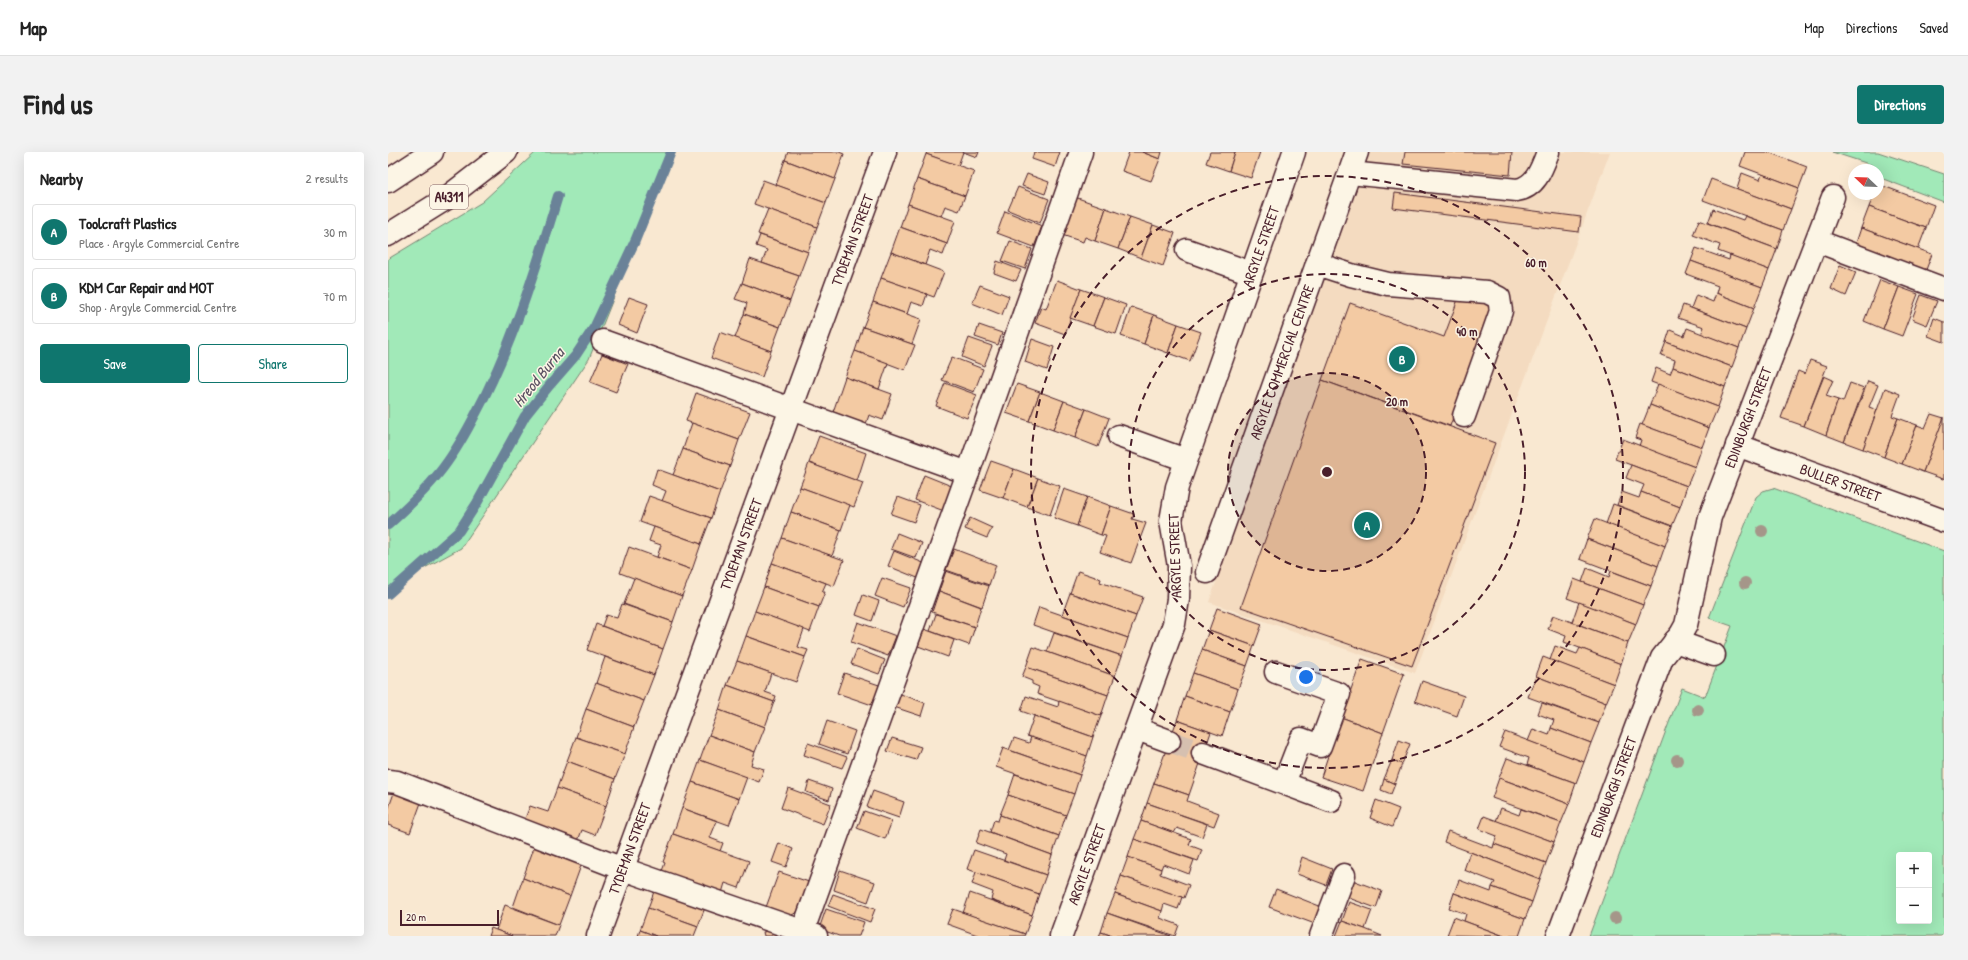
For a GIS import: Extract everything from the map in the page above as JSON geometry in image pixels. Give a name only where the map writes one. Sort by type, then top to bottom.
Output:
[{"type":"street","points":[[388,180],[432,152]]},
{"type":"street","name":"A4311","points":[[388,235],[444,200],[506,152]]},
{"type":"street","name":"TYDEMAN STREET","points":[[598,936],[885,152]]},
{"type":"street","points":[[388,781],[404,785],[623,869],[807,934],[1080,152]]},
{"type":"street","name":"ARGYLE STREET","points":[[1061,936],[1174,624],[1178,599],[1179,566],[1171,521],[1177,487],[1294,152]]},
{"type":"street","name":"ARGYLE COMMERCIAL CENTRE","points":[[1207,572],[1358,152]]},
{"type":"street","points":[[1350,173],[1517,190],[1524,189],[1537,177],[1548,152]]},
{"type":"street","name":"EDINBURGH STREET","points":[[1558,936],[1662,658],[1681,634],[1689,616],[1710,517],[1834,197]]},
{"type":"street","points":[[1817,241],[1944,289]]},
{"type":"street","points":[[1187,250],[1251,273]]},
{"type":"street","points":[[1317,264],[1351,275],[1388,284],[1487,292],[1499,298],[1501,310],[1464,416]]},
{"type":"street","points":[[603,341],[968,473]]},
{"type":"street","points":[[1119,436],[1186,460]]},
{"type":"street","name":"BULLER STREET","points":[[1737,445],[1944,521]]},
{"type":"street","points":[[1676,641],[1714,655]]},
{"type":"street","points":[[1276,672],[1339,694],[1320,746],[1301,739],[1284,783]]},
{"type":"street","points":[[1137,729],[1169,741]]},
{"type":"street","points":[[1203,754],[1331,801]]},
{"type":"street","points":[[1321,936],[1344,875]]},
{"type":"shaded area","points":[[1370,152],[1610,152],[1415,673],[1209,602]]},
{"type":"green space","points":[[536,152],[672,152],[589,359],[461,548],[388,588],[388,259],[482,202]]},
{"type":"green space","points":[[1832,152],[1878,152],[1944,174],[1944,202],[1884,179],[1884,164],[1869,164]]},
{"type":"green space","points":[[1773,488],[1944,551],[1944,936],[1589,936],[1682,688],[1705,697],[1732,626],[1709,618],[1756,497],[1763,491]]},
{"type":"building","points":[[788,152],[839,152],[844,154],[835,179],[785,160]]},
{"type":"building","points":[[927,152],[963,152],[958,166],[926,154]]},
{"type":"building","points":[[963,152],[979,152],[977,157]]},
{"type":"building","points":[[1034,152],[1060,152],[1055,167],[1032,159]]},
{"type":"building","points":[[1129,152],[1142,152],[1160,159],[1151,181],[1122,171]]},
{"type":"building","points":[[1142,152],[1162,152],[1160,159]]},
{"type":"building","points":[[1210,152],[1235,152],[1229,171],[1206,163]]},
{"type":"building","points":[[1235,152],[1260,152],[1251,178],[1229,171]]},
{"type":"building","points":[[1405,152],[1512,152],[1510,175],[1403,164]]},
{"type":"building","points":[[1745,152],[1768,152],[1807,167],[1799,188],[1740,166]]},
{"type":"building","points":[[926,154],[974,171],[965,196],[917,179]]},
{"type":"building","points":[[785,160],[835,179],[826,203],[776,185]]},
{"type":"building","points":[[1742,173],[1760,180],[1762,174],[1799,188],[1791,209],[1737,189]]},
{"type":"building","points":[[1027,174],[1049,182],[1045,194],[1022,186]]},
{"type":"building","points":[[917,179],[965,196],[959,211],[945,206],[941,216],[908,204]]},
{"type":"building","points":[[1711,179],[1791,209],[1783,230],[1703,200]]},
{"type":"building","points":[[763,180],[826,203],[817,227],[754,204]]},
{"type":"building","points":[[1884,186],[1934,205],[1926,228],[1869,207],[1872,200],[1884,200]]},
{"type":"building","points":[[1018,187],[1049,199],[1040,223],[1008,210]]},
{"type":"building","points":[[1395,193],[1581,217],[1579,232],[1393,208]]},
{"type":"building","points":[[1072,196],[1106,208],[1095,241],[1085,237],[1083,242],[1059,234]]},
{"type":"building","points":[[908,204],[955,221],[947,244],[900,227]]},
{"type":"building","points":[[1869,207],[1926,228],[1918,249],[1861,228]]},
{"type":"building","points":[[1106,208],[1130,217],[1118,249],[1095,241]]},
{"type":"building","points":[[768,209],[817,227],[808,252],[758,234]]},
{"type":"building","points":[[1713,209],[1743,220],[1745,216],[1783,230],[1777,249],[1708,223]]},
{"type":"building","points":[[1005,211],[1042,226],[1034,247],[997,233]]},
{"type":"building","points":[[1130,217],[1153,225],[1141,258],[1118,249]]},
{"type":"building","points":[[1699,220],[1777,249],[1769,270],[1718,251],[1720,245],[1693,235]]},
{"type":"building","points":[[1153,225],[1175,233],[1163,266],[1141,258]]},
{"type":"building","points":[[900,227],[947,244],[943,255],[930,250],[925,265],[891,252]]},
{"type":"building","points":[[1861,228],[1932,254],[1924,275],[1854,249]]},
{"type":"building","points":[[760,235],[808,252],[799,276],[762,263],[767,250],[756,246]]},
{"type":"building","points":[[1010,241],[1032,249],[1025,269],[1002,261]]},
{"type":"building","points":[[1696,248],[1729,260],[1730,255],[1769,270],[1762,287],[1691,261]]},
{"type":"building","points":[[891,252],[944,272],[934,297],[881,278]]},
{"type":"building","points":[[750,259],[799,276],[790,301],[742,283]]},
{"type":"building","points":[[997,261],[1021,270],[1016,281],[994,273]]},
{"type":"building","points":[[1691,261],[1762,287],[1754,308],[1716,293],[1718,286],[1686,274]]},
{"type":"building","points":[[1840,265],[1856,272],[1846,296],[1831,289]]},
{"type":"building","points":[[881,278],[927,294],[923,306],[911,302],[907,314],[873,302]]},
{"type":"building","points":[[1057,280],[1081,289],[1065,334],[1035,323],[1041,307],[1046,309]]},
{"type":"building","points":[[1880,280],[1899,287],[1883,329],[1864,321]]},
{"type":"building","points":[[742,283],[790,301],[780,327],[744,314],[747,303],[735,299]]},
{"type":"building","points":[[980,285],[1009,296],[1002,315],[972,303]]},
{"type":"building","points":[[1899,287],[1918,294],[1902,336],[1883,329]]},
{"type":"building","points":[[1081,289],[1104,297],[1093,326],[1070,318]]},
{"type":"building","points":[[1716,293],[1754,308],[1746,329],[1691,308],[1696,295],[1713,302]]},
{"type":"building","points":[[1460,294],[1493,306],[1450,426],[1322,380],[1350,303],[1444,337]]},
{"type":"building","points":[[1921,295],[1937,301],[1927,325],[1912,319]]},
{"type":"building","points":[[629,297],[648,304],[637,333],[618,325]]},
{"type":"building","points":[[1104,297],[1126,305],[1116,334],[1093,326]]},
{"type":"building","points":[[873,302],[921,319],[912,344],[863,327]]},
{"type":"building","points":[[1683,305],[1746,329],[1739,348],[1701,334],[1704,327],[1678,318]]},
{"type":"building","points":[[1131,307],[1154,315],[1144,344],[1121,336]]},
{"type":"building","points":[[744,314],[780,327],[771,351],[735,338]]},
{"type":"building","points":[[1154,315],[1178,324],[1168,353],[1144,344]]},
{"type":"building","points":[[1934,318],[1944,322],[1944,342],[1928,336]]},
{"type":"building","points":[[1178,324],[1201,332],[1190,361],[1168,353]]},
{"type":"building","points":[[979,325],[1002,333],[998,345],[975,337]]},
{"type":"building","points":[[863,327],[915,345],[905,370],[855,351]]},
{"type":"building","points":[[1687,328],[1739,348],[1732,367],[1666,342],[1670,330],[1684,336]]},
{"type":"building","points":[[720,332],[771,351],[762,377],[711,358]]},
{"type":"building","points":[[969,338],[992,346],[984,366],[962,357]]},
{"type":"building","points":[[1032,339],[1054,347],[1047,370],[1025,362]]},
{"type":"building","points":[[1666,342],[1732,367],[1725,387],[1673,367],[1675,360],[1661,355]]},
{"type":"building","points":[[855,351],[888,363],[879,389],[845,377]]},
{"type":"building","points":[[602,354],[628,364],[616,392],[590,382]]},
{"type":"building","points":[[952,357],[983,369],[974,392],[942,380]]},
{"type":"building","points":[[1810,360],[1827,366],[1804,426],[1781,418],[1798,371],[1805,374]]},
{"type":"building","points":[[1673,367],[1725,387],[1718,407],[1651,382],[1656,368],[1670,374]]},
{"type":"building","points":[[1824,376],[1833,380],[1826,396],[1838,400],[1826,435],[1804,426]]},
{"type":"building","points":[[845,377],[892,394],[883,420],[869,415],[866,424],[833,412]]},
{"type":"building","points":[[1322,380],[1495,443],[1412,666],[1241,607]]},
{"type":"building","points":[[1868,381],[1878,385],[1869,407],[1877,410],[1863,449],[1844,442]]},
{"type":"building","points":[[945,383],[977,395],[967,418],[936,406]]},
{"type":"building","points":[[1850,383],[1864,388],[1844,442],[1826,435],[1838,400],[1843,402]]},
{"type":"building","points":[[1017,384],[1040,392],[1029,421],[1006,413]]},
{"type":"building","points":[[1658,384],[1718,407],[1709,428],[1650,405]]},
{"type":"building","points":[[1885,388],[1900,394],[1892,416],[1898,418],[1884,457],[1863,449]]},
{"type":"building","points":[[1040,392],[1064,401],[1053,430],[1029,421]]},
{"type":"building","points":[[696,393],[750,412],[739,440],[686,421]]},
{"type":"building","points":[[1064,401],[1086,409],[1075,438],[1053,430]]},
{"type":"building","points":[[1650,405],[1709,428],[1702,447],[1642,425]]},
{"type":"building","points":[[1086,409],[1109,418],[1098,447],[1075,438]]},
{"type":"building","points":[[1931,414],[1944,418],[1923,472],[1902,464],[1917,425],[1925,428]]},
{"type":"building","points":[[1944,417],[1944,478],[1943,479],[1923,472]]},
{"type":"building","points":[[1898,418],[1917,425],[1902,464],[1884,457]]},
{"type":"building","points":[[692,423],[739,440],[730,466],[683,449]]},
{"type":"building","points":[[1640,424],[1702,447],[1695,467],[1639,446],[1641,440],[1635,438]]},
{"type":"building","points":[[819,436],[866,453],[857,481],[809,463]]},
{"type":"building","points":[[1623,439],[1695,467],[1687,486],[1615,459]]},
{"type":"building","points":[[683,449],[730,466],[720,492],[673,475]]},
{"type":"building","points":[[991,461],[1014,469],[1003,498],[980,490]]},
{"type":"building","points":[[809,463],[863,483],[854,507],[800,487]]},
{"type":"building","points":[[1631,465],[1687,486],[1680,507],[1641,492],[1644,485],[1626,478]]},
{"type":"building","points":[[657,469],[720,492],[711,518],[662,501],[666,491],[652,485]]},
{"type":"building","points":[[1014,469],[1038,478],[1027,507],[1003,498]]},
{"type":"building","points":[[924,475],[954,487],[944,511],[915,500]]},
{"type":"building","points":[[1038,478],[1060,486],[1050,515],[1027,507]]},
{"type":"building","points":[[800,487],[850,505],[841,530],[791,512]]},
{"type":"building","points":[[1064,489],[1087,497],[1077,526],[1054,518]]},
{"type":"building","points":[[1622,492],[1639,498],[1641,492],[1680,507],[1672,526],[1617,505]]},
{"type":"building","points":[[649,496],[711,518],[701,544],[640,522]]},
{"type":"building","points":[[898,497],[920,505],[914,522],[891,514]]},
{"type":"building","points":[[1087,497],[1111,506],[1101,535],[1077,526]]},
{"type":"building","points":[[1613,504],[1672,526],[1665,546],[1606,524]]},
{"type":"building","points":[[1111,506],[1134,514],[1132,519],[1146,523],[1131,563],[1100,552],[1106,536],[1101,535]]},
{"type":"building","points":[[791,512],[841,530],[832,556],[782,538]]},
{"type":"building","points":[[970,518],[992,528],[987,538],[965,529]]},
{"type":"building","points":[[1595,519],[1665,546],[1658,566],[1587,539]]},
{"type":"building","points":[[654,527],[701,544],[692,570],[657,557],[661,545],[649,541]]},
{"type":"building","points":[[897,533],[922,543],[916,558],[891,549]]},
{"type":"building","points":[[782,538],[844,560],[834,586],[772,563]]},
{"type":"building","points":[[1587,539],[1658,566],[1651,586],[1580,559]]},
{"type":"building","points":[[629,547],[692,570],[682,596],[620,573]]},
{"type":"building","points":[[954,549],[996,565],[989,585],[946,570]]},
{"type":"building","points":[[894,551],[926,564],[920,579],[888,566]]},
{"type":"building","points":[[772,563],[826,583],[822,592],[825,592],[819,607],[764,587]]},
{"type":"building","points":[[1587,568],[1609,577],[1611,571],[1651,586],[1643,605],[1582,582]]},
{"type":"building","points":[[946,571],[989,586],[982,607],[939,591]]},
{"type":"building","points":[[1078,571],[1101,579],[1100,582],[1143,597],[1136,616],[1070,593]]},
{"type":"building","points":[[634,578],[682,596],[673,622],[624,604]]},
{"type":"building","points":[[882,578],[911,588],[903,607],[875,596]]},
{"type":"building","points":[[1574,579],[1643,605],[1636,624],[1567,598]]},
{"type":"building","points":[[764,587],[819,607],[810,632],[755,611]]},
{"type":"building","points":[[939,591],[981,607],[975,627],[932,612]]},
{"type":"building","points":[[1070,593],[1136,616],[1128,638],[1062,615]]},
{"type":"building","points":[[863,595],[879,601],[872,621],[856,615]]},
{"type":"building","points":[[1579,602],[1636,624],[1628,643],[1572,622]]},
{"type":"building","points":[[622,604],[673,622],[663,649],[602,626],[606,615],[617,618]]},
{"type":"building","points":[[1039,607],[1128,638],[1122,656],[1033,625]]},
{"type":"building","points":[[1217,608],[1262,624],[1254,646],[1209,630]]},
{"type":"building","points":[[755,611],[804,629],[798,647],[808,650],[805,657],[746,636]]},
{"type":"building","points":[[936,614],[975,627],[969,645],[930,631]]},
{"type":"building","points":[[1553,615],[1628,643],[1621,664],[1564,642],[1566,636],[1548,629]]},
{"type":"building","points":[[858,622],[896,636],[888,656],[851,642]]},
{"type":"building","points":[[596,624],[663,649],[654,675],[587,650]]},
{"type":"building","points":[[924,629],[954,640],[948,657],[918,646]]},
{"type":"building","points":[[1209,630],[1254,646],[1247,666],[1202,650]]},
{"type":"building","points":[[1054,633],[1122,656],[1115,676],[1047,652]]},
{"type":"building","points":[[746,636],[805,657],[796,682],[737,661]]},
{"type":"building","points":[[1555,646],[1577,654],[1580,648],[1621,664],[1614,684],[1550,660]]},
{"type":"building","points":[[1033,647],[1115,676],[1108,695],[1026,667]]},
{"type":"building","points":[[857,649],[885,660],[879,674],[851,664]]},
{"type":"building","points":[[1202,650],[1247,666],[1238,689],[1193,673]]},
{"type":"building","points":[[605,657],[654,675],[644,701],[596,683]]},
{"type":"building","points":[[1543,657],[1614,684],[1606,703],[1536,676]]},
{"type":"building","points":[[1362,659],[1404,674],[1383,733],[1341,717]]},
{"type":"building","points":[[737,661],[771,673],[765,692],[776,696],[774,702],[727,685]]},
{"type":"building","points":[[1026,667],[1108,695],[1101,716],[1037,694],[1039,687],[1032,684],[1032,681],[1022,677]]},
{"type":"building","points":[[844,673],[882,686],[875,706],[837,693]]},
{"type":"building","points":[[1193,673],[1238,689],[1230,712],[1185,696]]},
{"type":"building","points":[[1536,676],[1606,703],[1599,723],[1528,697]]},
{"type":"building","points":[[1422,681],[1464,696],[1457,716],[1415,701]]},
{"type":"building","points":[[596,683],[644,701],[634,727],[586,709]]},
{"type":"building","points":[[727,685],[774,702],[765,727],[719,710]]},
{"type":"building","points":[[898,693],[925,703],[921,716],[894,707]]},
{"type":"building","points":[[1026,696],[1058,707],[1059,701],[1101,716],[1093,737],[1021,711]]},
{"type":"building","points":[[1185,696],[1230,712],[1222,736],[1177,720]]},
{"type":"building","points":[[1542,703],[1599,723],[1591,743],[1551,728],[1554,720],[1538,714]]},
{"type":"building","points":[[586,709],[634,727],[625,754],[576,737]]},
{"type":"building","points":[[719,710],[765,727],[755,752],[709,735]]},
{"type":"building","points":[[1034,716],[1093,737],[1087,756],[1027,736]]},
{"type":"building","points":[[1341,717],[1383,733],[1363,791],[1321,777]]},
{"type":"building","points":[[1177,720],[1211,732],[1189,795],[1154,783]]},
{"type":"building","points":[[827,721],[855,731],[847,754],[819,744]]},
{"type":"building","points":[[1551,728],[1591,743],[1584,762],[1528,741],[1533,729],[1549,735]]},
{"type":"building","points":[[1505,732],[1584,762],[1576,783],[1527,765],[1529,758],[1499,747]]},
{"type":"building","points":[[709,735],[755,752],[751,765],[764,769],[759,782],[700,760]]},
{"type":"building","points":[[576,737],[625,754],[615,779],[567,761]]},
{"type":"building","points":[[1031,737],[1087,756],[1080,775],[1009,750],[1014,738],[1029,743]]},
{"type":"building","points":[[892,738],[921,747],[916,760],[887,751]]},
{"type":"building","points":[[1399,740],[1410,744],[1402,764],[1392,760]]},
{"type":"building","points":[[808,743],[847,757],[842,768],[804,755]]},
{"type":"building","points":[[1003,748],[1080,775],[1074,794],[996,767]]},
{"type":"building","points":[[1507,758],[1576,783],[1569,804],[1499,778]]},
{"type":"building","points":[[700,760],[747,777],[739,799],[692,782]]},
{"type":"building","points":[[1392,760],[1402,764],[1395,784],[1384,779]]},
{"type":"building","points":[[567,761],[615,779],[606,806],[557,788]]},
{"type":"building","points":[[1015,774],[1074,794],[1066,815],[1008,795]]},
{"type":"building","points":[[1499,778],[1569,804],[1561,823],[1492,798]]},
{"type":"building","points":[[1384,779],[1395,784],[1391,794],[1381,790]]},
{"type":"building","points":[[809,781],[832,789],[829,800],[806,792]]},
{"type":"building","points":[[692,782],[739,799],[729,825],[682,808]]},
{"type":"building","points":[[1154,783],[1189,795],[1187,801],[1219,813],[1214,826],[1147,803]]},
{"type":"building","points":[[557,788],[606,806],[595,835],[582,830],[578,841],[524,821],[530,806],[548,812]]},
{"type":"building","points":[[788,788],[831,804],[823,824],[781,808]]},
{"type":"building","points":[[395,790],[422,800],[410,833],[388,825],[388,810]]},
{"type":"building","points":[[873,791],[904,802],[899,818],[867,807]]},
{"type":"building","points":[[1008,795],[1066,815],[1059,836],[1000,815]]},
{"type":"building","points":[[1376,800],[1399,809],[1392,827],[1370,818]]},
{"type":"building","points":[[1147,803],[1207,824],[1202,837],[1177,828],[1174,833],[1141,821]]},
{"type":"building","points":[[682,808],[717,821],[710,838],[723,843],[720,851],[673,834]]},
{"type":"building","points":[[1501,808],[1519,815],[1521,809],[1561,823],[1554,842],[1496,821]]},
{"type":"building","points":[[864,811],[892,821],[885,839],[857,828]]},
{"type":"building","points":[[1000,815],[1059,836],[1052,855],[990,832],[994,820],[998,821]]},
{"type":"building","points":[[1484,816],[1554,842],[1546,863],[1494,844],[1497,836],[1479,829]]},
{"type":"building","points":[[1141,821],[1191,839],[1189,845],[1202,850],[1198,861],[1134,839]]},
{"type":"building","points":[[981,829],[1052,855],[1046,875],[1004,860],[1006,854],[976,843]]},
{"type":"building","points":[[1448,831],[1493,848],[1494,844],[1546,863],[1540,879],[1444,842]]},
{"type":"building","points":[[673,834],[749,861],[739,888],[725,883],[722,893],[662,871],[665,863],[663,862]]},
{"type":"building","points":[[1134,839],[1194,860],[1189,874],[1163,864],[1161,869],[1128,857]]},
{"type":"building","points":[[536,842],[583,860],[570,896],[523,878]]},
{"type":"building","points":[[779,843],[793,849],[786,867],[772,862]]},
{"type":"building","points":[[974,850],[1046,875],[1039,894],[967,869]]},
{"type":"building","points":[[1470,852],[1540,879],[1532,902],[1492,887],[1495,882],[1464,870]]},
{"type":"building","points":[[1128,857],[1161,869],[1160,874],[1189,885],[1184,898],[1121,876]]},
{"type":"building","points":[[1302,857],[1332,869],[1326,885],[1297,874]]},
{"type":"building","points":[[840,870],[875,882],[868,902],[834,890]]},
{"type":"building","points":[[779,872],[812,883],[802,909],[787,918],[765,910]]},
{"type":"building","points":[[976,872],[1039,894],[1032,915],[991,900],[993,892],[972,884]]},
{"type":"building","points":[[1121,876],[1182,897],[1178,909],[1164,904],[1162,911],[1115,894]]},
{"type":"building","points":[[523,878],[570,896],[559,925],[513,907]]},
{"type":"building","points":[[1352,880],[1382,891],[1376,908],[1346,897]]},
{"type":"building","points":[[1459,880],[1491,892],[1492,887],[1532,902],[1525,919],[1454,893]]},
{"type":"building","points":[[656,886],[706,905],[698,926],[648,908]]},
{"type":"building","points":[[1276,889],[1322,907],[1315,924],[1269,907]]},
{"type":"building","points":[[970,893],[1032,915],[1025,934],[963,913]]},
{"type":"building","points":[[1454,893],[1525,919],[1519,936],[1504,936],[1464,921],[1466,914],[1449,908]]},
{"type":"building","points":[[833,894],[875,909],[870,922],[828,906]]},
{"type":"building","points":[[1115,894],[1162,911],[1160,918],[1179,925],[1175,936],[1107,913]]},
{"type":"building","points":[[1349,902],[1372,910],[1365,929],[1342,921]]},
{"type":"building","points":[[505,905],[559,925],[555,936],[512,936],[496,930]]},
{"type":"building","points":[[648,908],[698,926],[694,936],[656,936],[640,930]]},
{"type":"building","points":[[826,909],[864,922],[859,936],[839,936],[819,929]]},
{"type":"building","points":[[953,909],[1025,934],[1024,936],[980,936],[947,924]]},
{"type":"building","points":[[1107,913],[1171,936],[1113,936],[1101,932]]},
{"type":"building","points":[[1454,917],[1464,921],[1504,936],[1447,935]]},
{"type":"building","points":[[1342,921],[1365,929],[1382,936],[1336,936]]},
{"type":"building","points":[[491,928],[496,930],[512,936],[488,936]]},
{"type":"building","points":[[780,929],[782,936],[764,936],[763,932]]},
{"type":"building","points":[[640,930],[656,936],[638,936]]},
{"type":"building","points":[[1101,932],[1113,936],[1099,936]]},
{"type":"waterway","name":"Hreod Burna","points":[[388,594],[459,531],[477,503],[525,416],[576,355],[595,326],[635,241],[671,152]]},
{"type":"waterway","name":"Hreod Burna","points":[[388,525],[415,500],[439,473],[457,447],[487,392],[511,338],[531,282],[558,196]]},
{"type":"tunnel","points":[[1169,741],[1203,753]]},
{"type":"place","name":"KDM Car Repair and MOT","points":[[1402,359]]},
{"type":"place","name":"Toolcraft Plastics","points":[[1367,525]]}]
